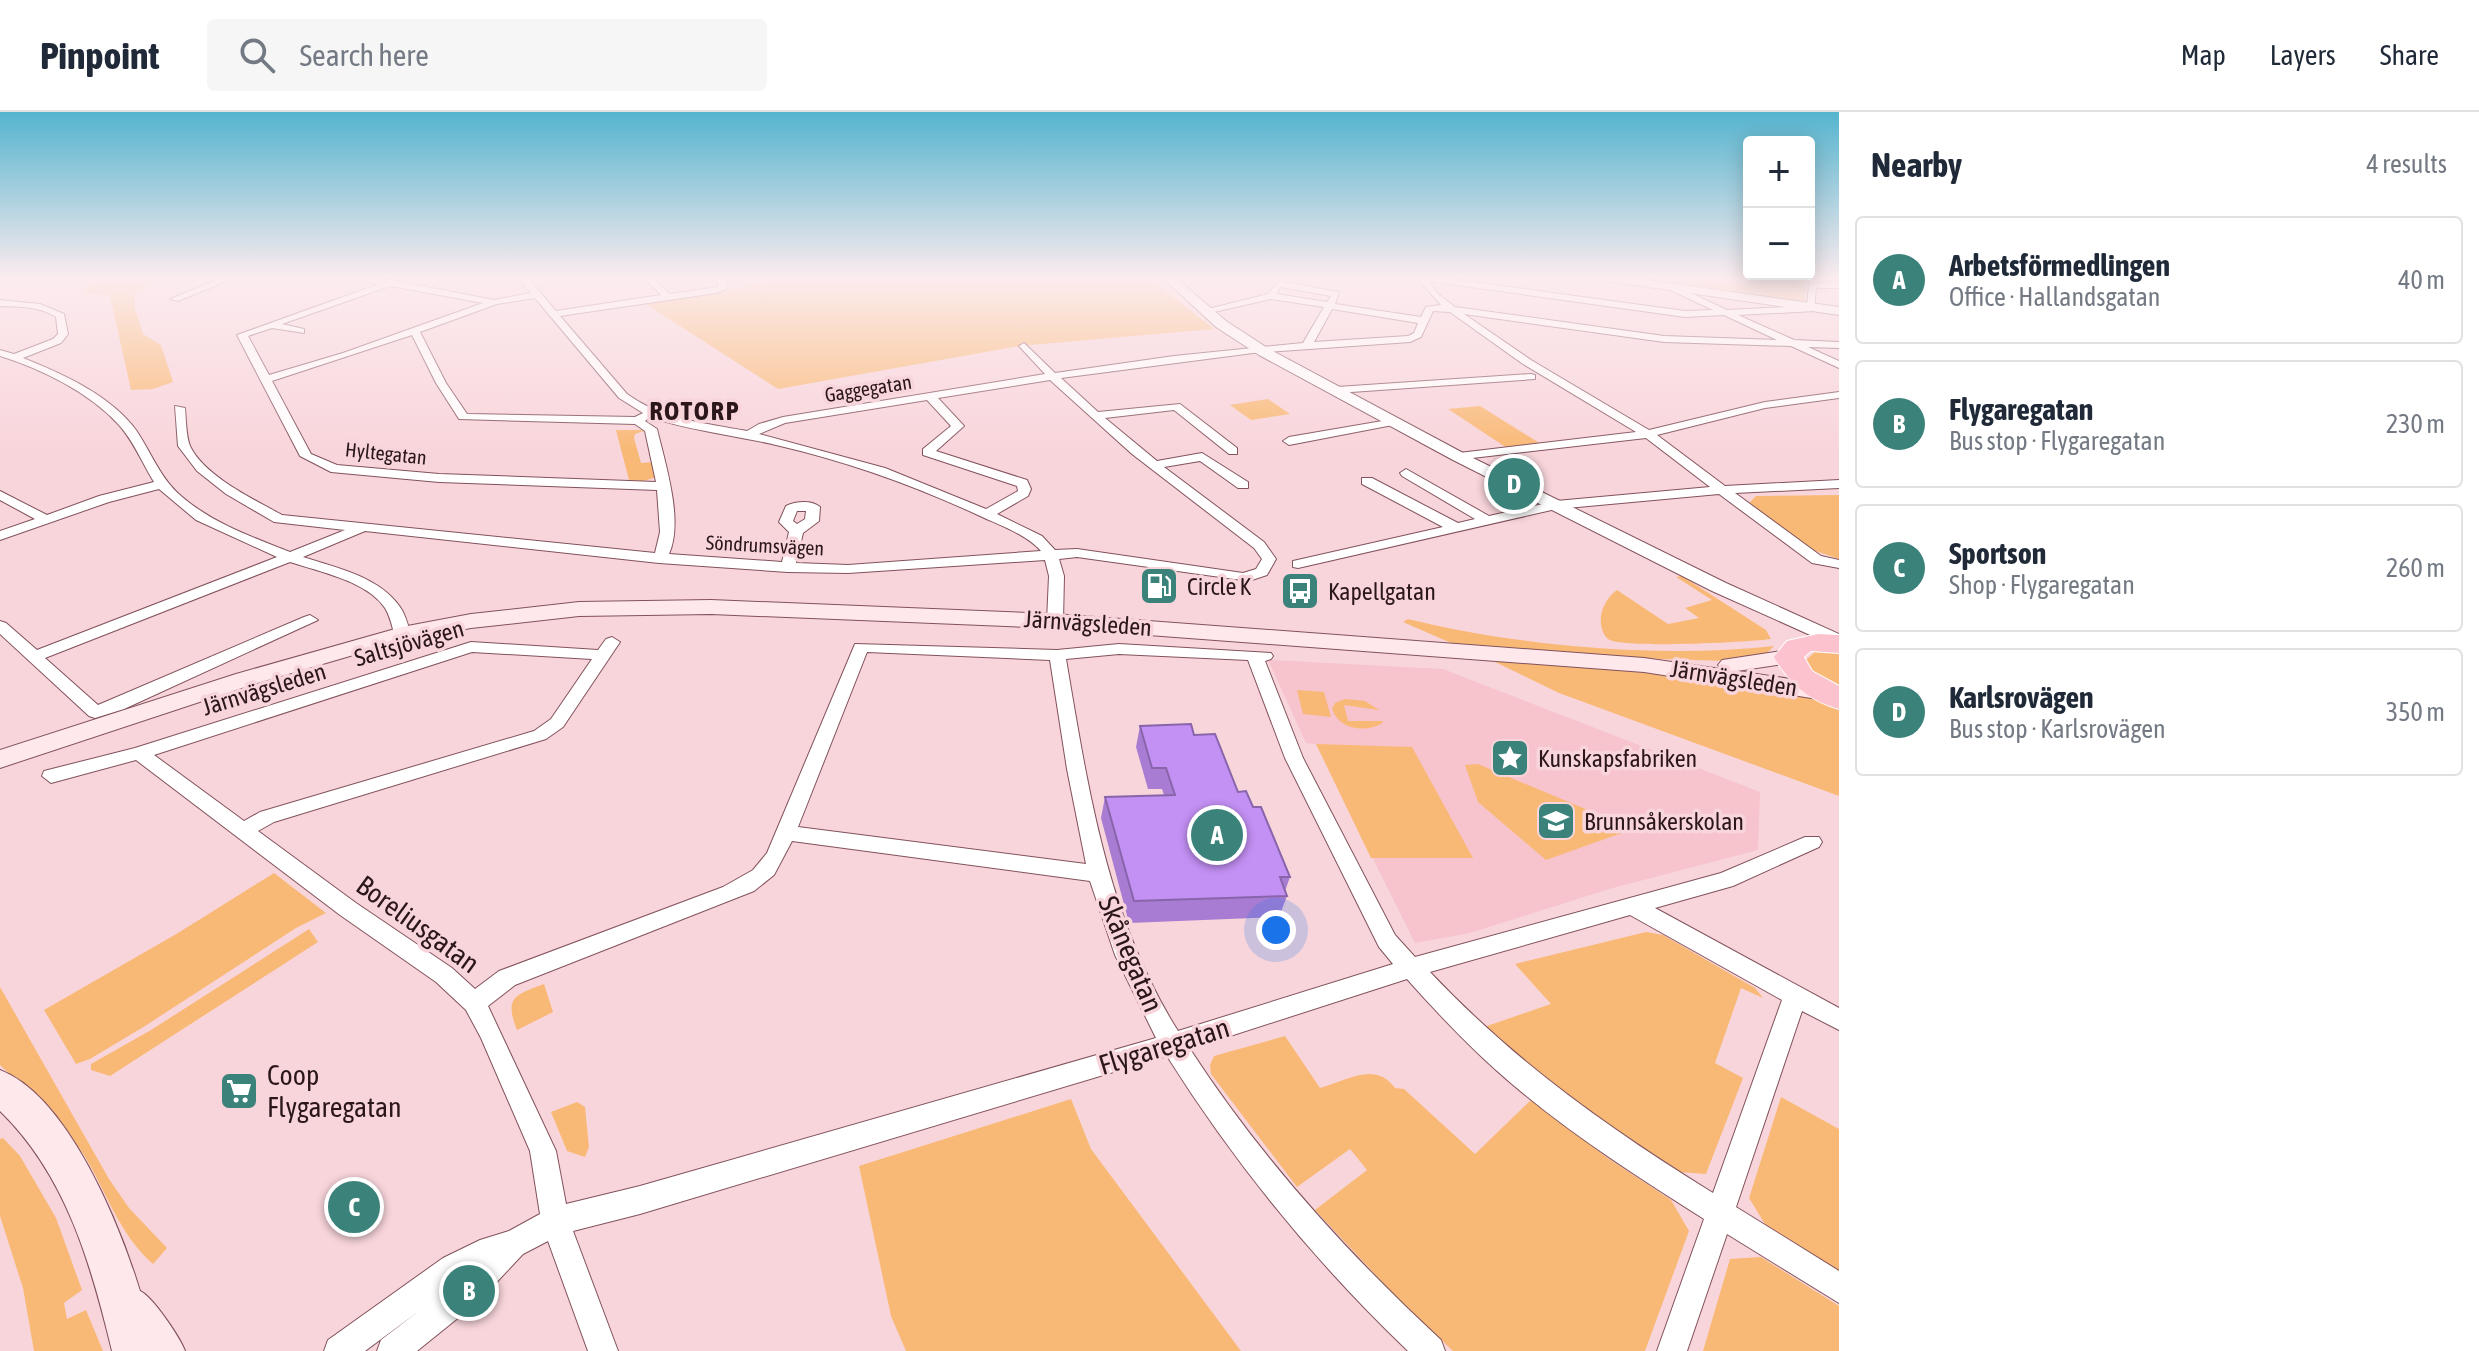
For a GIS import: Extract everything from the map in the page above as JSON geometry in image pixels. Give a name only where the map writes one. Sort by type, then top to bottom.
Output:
[{"type":"highway","points":[[1834,697],[1801,677],[1792,653],[1811,642],[1839,643]]},
{"type":"main road","name":"Järnvägsleden","points":[[0,772],[471,621],[579,609],[711,607],[1055,621],[1644,665],[1748,665],[1792,653]]},
{"type":"main road","name":"Järnvägsleden","points":[[0,759],[245,679],[404,640]]},
{"type":"main road","name":"Järnvägsleden","points":[[1644,665],[1834,697]]},
{"type":"main road","points":[[0,1087],[53,1145],[86,1203],[121,1293],[134,1351]]},
{"type":"main road","points":[[121,1293],[150,1338],[163,1351]]},
{"type":"street","points":[[0,367],[57,341],[61,336]]},
{"type":"street","name":"Hyltegatan","points":[[242,336],[306,456],[335,469],[439,478],[663,486]]},
{"type":"street","points":[[265,380],[400,336]]},
{"type":"street","points":[[418,336],[463,417],[637,421],[651,429],[663,486],[664,551],[659,559]]},
{"type":"street","points":[[571,336],[626,399],[651,413],[857,463],[987,514],[1037,539],[1052,553],[1056,562],[1055,621]]},
{"type":"street","points":[[1240,336],[1459,457],[1719,587],[1839,643]]},
{"type":"street","points":[[1307,345],[1313,336]]},
{"type":"street","name":"Gaggegatan","points":[[749,435],[763,426],[783,420],[1052,377],[1256,347],[1410,339],[1416,336]]},
{"type":"street","points":[[1490,336],[1527,362],[1648,434],[1817,560],[1838,566]]},
{"type":"street","points":[[1642,336],[1839,345]]},
{"type":"street","points":[[1777,336],[1839,365]]},
{"type":"street","points":[[1024,346],[1052,377],[1154,465],[1202,457],[1243,485]]},
{"type":"street","points":[[0,353],[18,358],[110,410],[124,423],[162,484],[202,518],[377,593],[394,608],[404,640]]},
{"type":"street","points":[[1337,390],[1531,377]]},
{"type":"street","points":[[1459,457],[1648,434],[1739,410],[1839,395]]},
{"type":"street","points":[[931,397],[958,426],[927,452],[1022,483],[1025,489],[987,514]]},
{"type":"street","points":[[1097,416],[1176,406],[1233,451]]},
{"type":"street","points":[[179,408],[184,446],[201,468],[249,503],[279,519],[363,527]]},
{"type":"street","points":[[637,421],[651,413]]},
{"type":"street","points":[[1289,441],[1394,422]]},
{"type":"street","name":"Söndrumsvägen","points":[[34,657],[363,527],[659,559],[788,568],[848,569],[1077,553],[1244,578],[1262,572],[1268,564],[1266,552],[1154,465]]},
{"type":"street","points":[[1406,473],[1489,522]]},
{"type":"street","points":[[1367,481],[1458,529]]},
{"type":"street","points":[[0,536],[45,519],[162,484]]},
{"type":"street","points":[[1298,564],[1556,505],[1722,490],[1839,484]]},
{"type":"street","points":[[0,495],[45,519]]},
{"type":"street","points":[[788,568],[796,531]]},
{"type":"street","points":[[1719,587],[1788,638],[1792,653]]},
{"type":"street","points":[[0,626],[95,712],[118,705],[310,620]]},
{"type":"street","name":"Saltsjövägen","points":[[51,776],[139,753],[471,647],[607,649],[557,723],[540,735],[267,817],[242,831]]},
{"type":"street","points":[[474,1003],[507,978],[746,887],[769,870],[861,647],[1057,655],[1119,649],[1259,656],[1294,758],[1387,941],[1411,968],[1463,1024],[1521,1076],[1612,1145],[1839,1288]]},
{"type":"street","name":"Skånegatan","points":[[1057,655],[1079,791],[1099,874],[1126,957],[1172,1045],[1227,1125],[1301,1218],[1430,1351]]},
{"type":"street","name":"Boreliusgatan","points":[[139,753],[242,831],[444,975],[474,1003],[491,1033],[543,1151],[555,1221],[603,1351]]},
{"type":"street","points":[[785,833],[1099,874]]},
{"type":"street","name":"Flygaregatan","points":[[339,1351],[453,1268],[480,1254],[514,1244],[555,1221],[655,1196],[1172,1045],[1411,968],[1747,873],[1812,842]]},
{"type":"street","points":[[1634,907],[1839,1020]]},
{"type":"street","points":[[1672,1351],[1795,997]]},
{"type":"street","name":"Flygaregatan","points":[[392,1351],[469,1291],[514,1244]]},
{"type":"shaded area","points":[[119,336],[146,336],[161,345],[173,382],[153,389],[131,390]]},
{"type":"shaded area","points":[[695,336],[1136,336],[1019,346],[778,389]]},
{"type":"shaded area","points":[[1268,399],[1290,414],[1251,420],[1230,405]]},
{"type":"shaded area","points":[[1480,406],[1541,444],[1507,448],[1448,409]]},
{"type":"shaded area","points":[[616,430],[646,430],[635,434],[634,438],[641,463],[655,462],[657,477],[643,481],[629,480]]},
{"type":"shaded area","points":[[1839,495],[1839,559],[1810,549],[1749,503],[1756,496]]},
{"type":"shaded area","points":[[1682,576],[1766,630],[1771,639],[1636,644],[1606,637],[1601,625],[1602,613],[1604,605],[1617,590],[1668,624],[1699,618],[1685,608],[1712,600],[1676,577]]},
{"type":"shaded area","points":[[1408,619],[1496,636],[1590,648],[1684,651],[1774,646],[1766,654],[1727,661],[1660,659],[1451,643],[1403,622]]},
{"type":"shaded area","points":[[1839,650],[1839,692],[1814,675],[1806,660],[1816,651]]},
{"type":"shaded area","name":"Brunnsåkerskolan","points":[[1268,660],[1443,669],[1760,792],[1758,850],[1609,889],[1470,933],[1415,943],[1316,744],[1306,743]]},
{"type":"shaded area","points":[[1491,660],[1722,682],[1787,692],[1829,704],[1839,708],[1839,796],[1559,693]]},
{"type":"shaded area","points":[[1297,690],[1324,692],[1331,717],[1303,714]]},
{"type":"shaded area","points":[[1345,699],[1365,701],[1379,710],[1344,705],[1348,721],[1383,721],[1367,728],[1346,725],[1332,709],[1335,703]]},
{"type":"shaded area","points":[[1316,744],[1412,747],[1473,858],[1371,858]]},
{"type":"shaded area","points":[[1478,764],[1633,829],[1546,860],[1478,802],[1465,765]]},
{"type":"shaded area","points":[[274,873],[326,913],[296,928],[145,1026],[76,1064],[44,1010],[178,933]]},
{"type":"shaded area","points":[[309,929],[318,942],[110,1076],[91,1070],[91,1064],[151,1030]]},
{"type":"shaded area","points":[[1646,932],[1663,935],[1755,988],[1763,998],[1741,988],[1715,1063],[1743,1078],[1706,1174],[1678,1172],[1602,1123],[1540,1076],[1484,1027],[1551,1004],[1515,964]]},
{"type":"shaded area","points":[[544,984],[553,1012],[517,1030],[512,1004],[519,995]]},
{"type":"shaded area","points":[[0,987],[109,1179],[129,1208],[167,1248],[153,1264],[122,1226],[75,1142],[45,1107],[0,1065]]},
{"type":"shaded area","points":[[1285,1036],[1320,1088],[1360,1075],[1379,1075],[1395,1088],[1404,1089],[1475,1154],[1531,1100],[1606,1157],[1671,1200],[1689,1231],[1645,1351],[1453,1351],[1399,1300],[1315,1210],[1367,1170],[1350,1149],[1297,1187],[1211,1074],[1210,1065],[1214,1056]]},
{"type":"shaded area","points":[[1781,1097],[1839,1129],[1839,1273],[1768,1229],[1749,1198]]},
{"type":"shaded area","points":[[1071,1099],[1091,1149],[1241,1351],[906,1351],[891,1316],[859,1166]]},
{"type":"shaded area","points":[[577,1102],[585,1107],[589,1147],[585,1157],[567,1151],[551,1112]]},
{"type":"shaded area","points":[[3,1138],[20,1156],[56,1218],[82,1290],[64,1303],[67,1319],[86,1310],[103,1351],[34,1351],[23,1288],[0,1216],[0,1139]]},
{"type":"shaded area","points":[[1761,1257],[1839,1306],[1839,1351],[1703,1351],[1730,1259]]},
{"type":"building","points":[[1191,724],[1194,735],[1215,734],[1238,792],[1246,791],[1253,807],[1261,807],[1290,877],[1280,877],[1287,896],[1134,901],[1105,797],[1175,795],[1166,768],[1152,768],[1140,726]]},
{"type":"place","name":"Karlsrovägen","points":[[1514,484]]},
{"type":"place","name":"Circle K","points":[[1159,586]]},
{"type":"place","name":"Kapellgatan","points":[[1300,591]]},
{"type":"place","name":"Kunskapsfabriken","points":[[1510,758]]},
{"type":"place","name":"Brunnsåkerskolan","points":[[1556,821]]},
{"type":"place","name":"Arbetsförmedlingen","points":[[1217,835]]},
{"type":"place","name":"Coop Flygaregatan","points":[[239,1091]]},
{"type":"place","name":"Sportson","points":[[354,1207]]},
{"type":"place","name":"Flygaregatan","points":[[469,1291]]},
{"type":"district","name":"ROTORP","points":[[695,411]]}]
